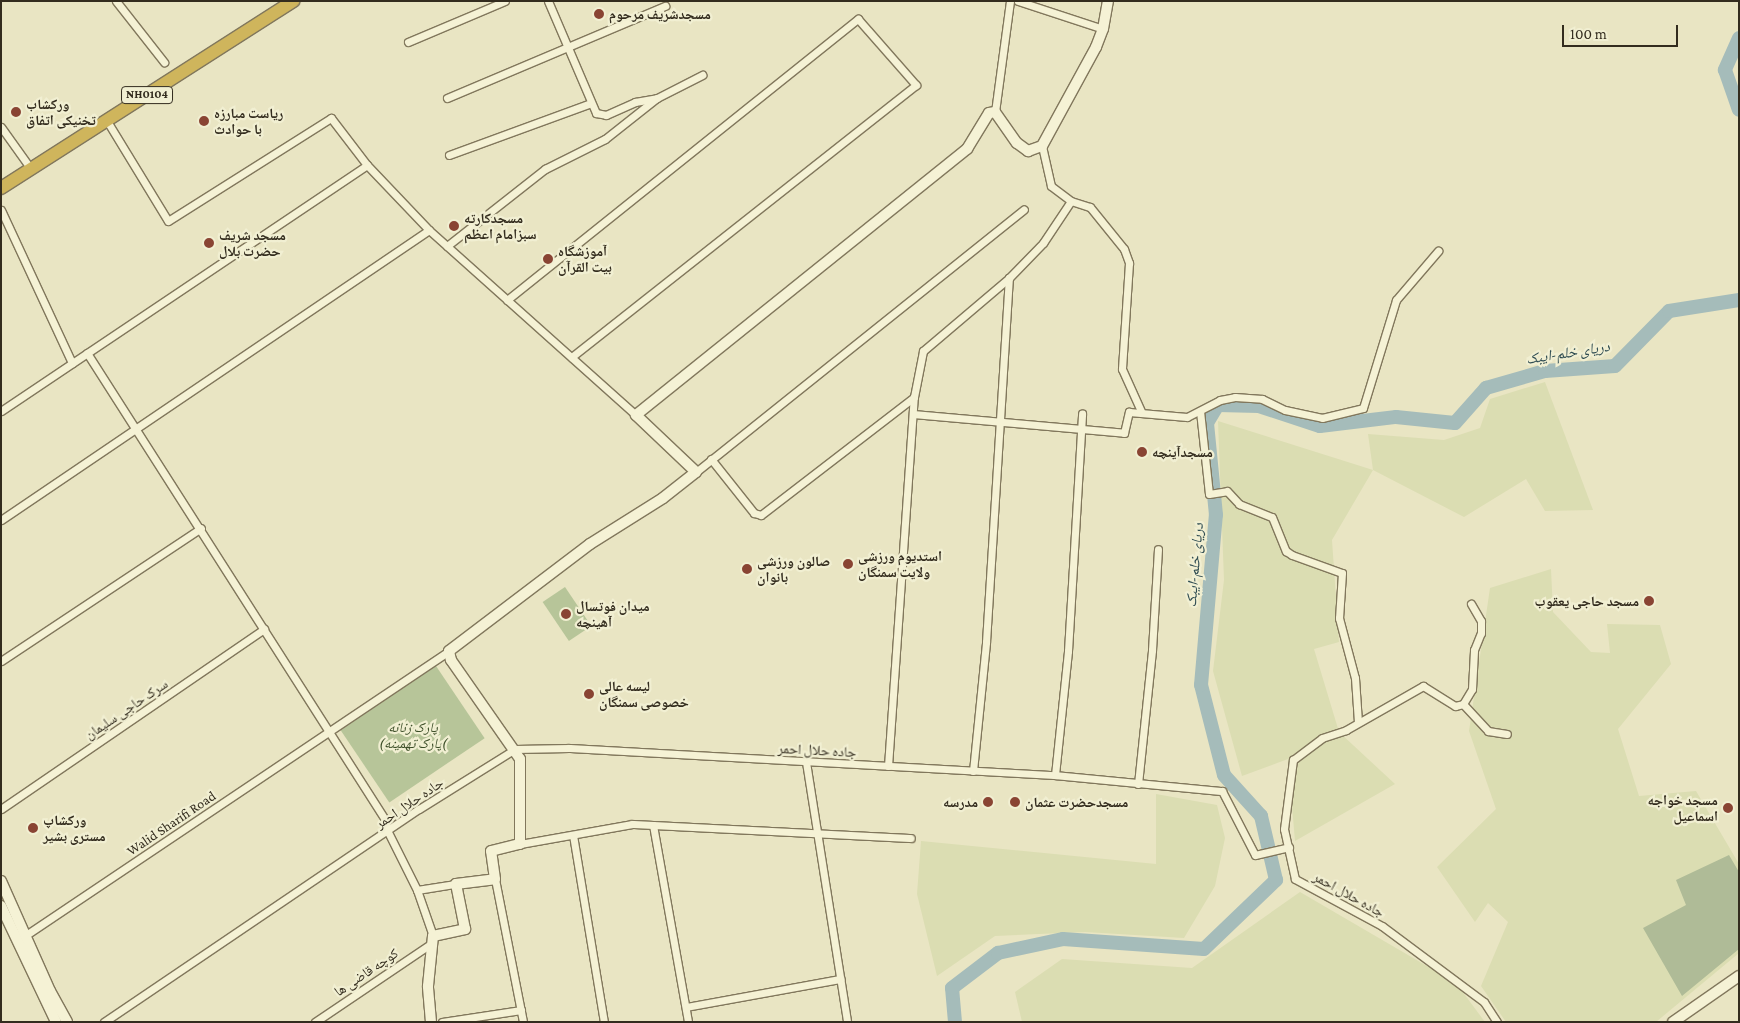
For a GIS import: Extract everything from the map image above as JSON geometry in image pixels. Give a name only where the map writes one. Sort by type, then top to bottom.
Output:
[{"type":"highway","name":"NH0104","points":[[1,188],[292,1]]},
{"type":"street","points":[[116,1],[164,62]]},
{"type":"street","points":[[408,42],[505,1]]},
{"type":"street","points":[[548,1],[596,113],[606,115],[635,102],[657,98]]},
{"type":"street","points":[[1010,1],[995,112],[1017,143],[1028,151],[1042,146]]},
{"type":"street","points":[[1018,1],[1104,29]]},
{"type":"street","points":[[1108,1],[1104,29],[1042,146],[1052,186],[1070,202],[1090,207],[1102,220],[1116,244],[1124,249],[1129,263],[1122,369],[1140,411]]},
{"type":"street","points":[[447,98],[665,6]]},
{"type":"street","points":[[507,300],[858,18],[916,85],[571,357]]},
{"type":"street","points":[[447,246],[545,170],[605,140],[657,98],[702,75]]},
{"type":"street","points":[[449,155],[592,102]]},
{"type":"street","points":[[636,415],[967,149],[989,113],[995,112]]},
{"type":"street","points":[[107,121],[168,221],[331,118],[367,165],[429,230],[636,415],[696,472]]},
{"type":"street","points":[[1,128],[31,170]]},
{"type":"street","points":[[1,411],[367,165]]},
{"type":"street","points":[[888,766],[914,398],[924,351],[1009,278],[1043,242],[1070,202]]},
{"type":"street","points":[[520,844],[521,774],[515,749],[466,684],[451,660],[449,651],[590,544],[663,498],[1024,209]]},
{"type":"street","points":[[1,210],[72,364]]},
{"type":"street","points":[[1,520],[429,230]]},
{"type":"street","points":[[913,414],[999,424],[1124,433],[1129,412],[1140,411],[1187,418],[1235,397],[1262,399],[1285,410],[1322,418],[1363,408],[1396,300],[1438,251]]},
{"type":"street","points":[[973,771],[986,642],[1009,278]]},
{"type":"street","points":[[88,353],[386,821],[388,832],[417,890],[432,939],[428,986],[431,1022]]},
{"type":"street","points":[[711,459],[754,513],[761,515],[914,398]]},
{"type":"street","points":[[1200,411],[1209,494],[1227,491],[1239,504],[1272,517],[1286,551],[1292,555],[1342,573],[1339,618],[1355,678],[1358,722]]},
{"type":"street","points":[[1055,776],[1070,624],[1082,413]]},
{"type":"street","points":[[1,661],[201,528]]},
{"type":"street","points":[[1138,784],[1152,650],[1158,549]]},
{"type":"street","points":[[1289,847],[1284,829],[1293,760],[1322,738],[1346,730],[1423,686],[1455,706],[1463,704],[1472,689],[1474,650],[1481,633],[1481,621],[1471,604]]},
{"type":"street","name":"سرک حاجی سلیمان","points":[[1,809],[264,629]]},
{"type":"street","name":"Walid Sharifi Road","points":[[26,935],[449,651]]},
{"type":"street","points":[[1463,704],[1488,731],[1507,734]]},
{"type":"street","name":"جاده حلال احمر","points":[[104,1022],[515,749],[569,748],[1055,776],[1222,791],[1256,855],[1289,847],[1295,879],[1382,926],[1484,1002],[1498,1022]]},
{"type":"street","points":[[806,762],[816,834],[848,1022]]},
{"type":"street","points":[[523,1022],[491,851],[632,824],[911,838]]},
{"type":"street","points":[[653,825],[688,1022]]},
{"type":"street","points":[[573,835],[604,1022]]},
{"type":"street","points":[[417,890],[495,879]]},
{"type":"street","points":[[1,881],[4,907],[56,1022]]},
{"type":"street","points":[[432,939],[465,928],[456,884]]},
{"type":"street","points":[[4,907],[26,935],[67,1022]]},
{"type":"street","name":"کوچه قاضی ها","points":[[315,1022],[432,939]]},
{"type":"street","points":[[1673,1022],[1739,976]]},
{"type":"street","points":[[686,1008],[840,979]]},
{"type":"street","points":[[442,1022],[521,1010]]},
{"type":"green space","points":[[1545,382],[1593,510],[1545,511],[1526,479],[1464,517],[1373,470],[1368,434],[1444,440],[1480,428],[1490,399]]},
{"type":"green space","points":[[1218,421],[1373,470],[1332,540],[1339,642],[1314,649],[1339,732],[1395,784],[1295,841],[1288,759],[1242,776],[1213,671],[1224,580]]},
{"type":"green space","points":[[1551,569],[1553,612],[1591,652],[1610,653],[1607,624],[1660,625],[1671,664],[1618,729],[1639,796],[1696,791],[1739,864],[1739,953],[1656,1022],[1506,1022],[1481,986],[1508,922],[1488,903],[1475,922],[1437,867],[1496,809],[1469,731],[1490,588]]},
{"type":"green space","name":"میدان فوتسال آهینچه","points":[[565,587],[591,626],[569,641],[543,602]]},
{"type":"green space","name":"پارک زنانه (پارک تهمینه(","points":[[436,666],[485,738],[389,802],[341,730]]},
{"type":"green space","points":[[1156,794],[1217,805],[1225,838],[1215,886],[1184,938],[1085,932],[995,936],[937,976],[917,894],[921,841],[1156,864]]},
{"type":"green space","points":[[1729,855],[1739,872],[1739,949],[1682,996],[1643,928],[1686,905],[1676,880]]},
{"type":"green space","points":[[1300,892],[1456,983],[1485,1022],[1022,1022],[1015,992],[1062,959],[1192,968]]},
{"type":"waterway","name":"دریای خلم-ایبک","points":[[1739,38],[1725,70],[1739,110]]},
{"type":"waterway","name":"دریای خلم-ایبک","points":[[955,1022],[952,988],[998,953],[1063,939],[1204,949],[1276,880],[1261,816],[1224,775],[1201,685],[1216,515],[1207,423],[1218,405],[1259,406],[1320,426],[1396,417],[1455,423],[1486,388],[1545,371],[1615,366],[1669,311],[1739,300]]},
{"type":"place","name":"مسجدشریف مرحوم","points":[[599,14]]},
{"type":"place","name":"ورکشاب تخنیکی اتفاق","points":[[16,112]]},
{"type":"place","name":"ریاست مبارزه با حوادث","points":[[204,121]]},
{"type":"place","name":"مسجدکارته سبزامام اعظم","points":[[454,226]]},
{"type":"place","name":"مسجد شریف حضرت بلال","points":[[209,243]]},
{"type":"place","name":"آموزشگاه بیت القرآن","points":[[548,259]]},
{"type":"place","name":"مسجدآینچه","points":[[1142,452]]},
{"type":"place","name":"استدیوم ورزشی ولایت سمنگان","points":[[848,564]]},
{"type":"place","name":"صالون ورزشی بانوان","points":[[747,569]]},
{"type":"place","name":"مسجد حاجی یعقوب","points":[[1649,601]]},
{"type":"place","name":"میدان فوتسال آهینچه","points":[[566,614]]},
{"type":"place","name":"لیسه عالی خصوصی سمنگان","points":[[589,694]]},
{"type":"place","name":"مدرسه","points":[[988,802]]},
{"type":"place","name":"مسجدحضرت عثمان","points":[[1015,802]]},
{"type":"place","name":"مسجد خواجه اسماعیل","points":[[1728,808]]},
{"type":"place","name":"ورکشاپ مستری بشیر","points":[[33,828]]}]
